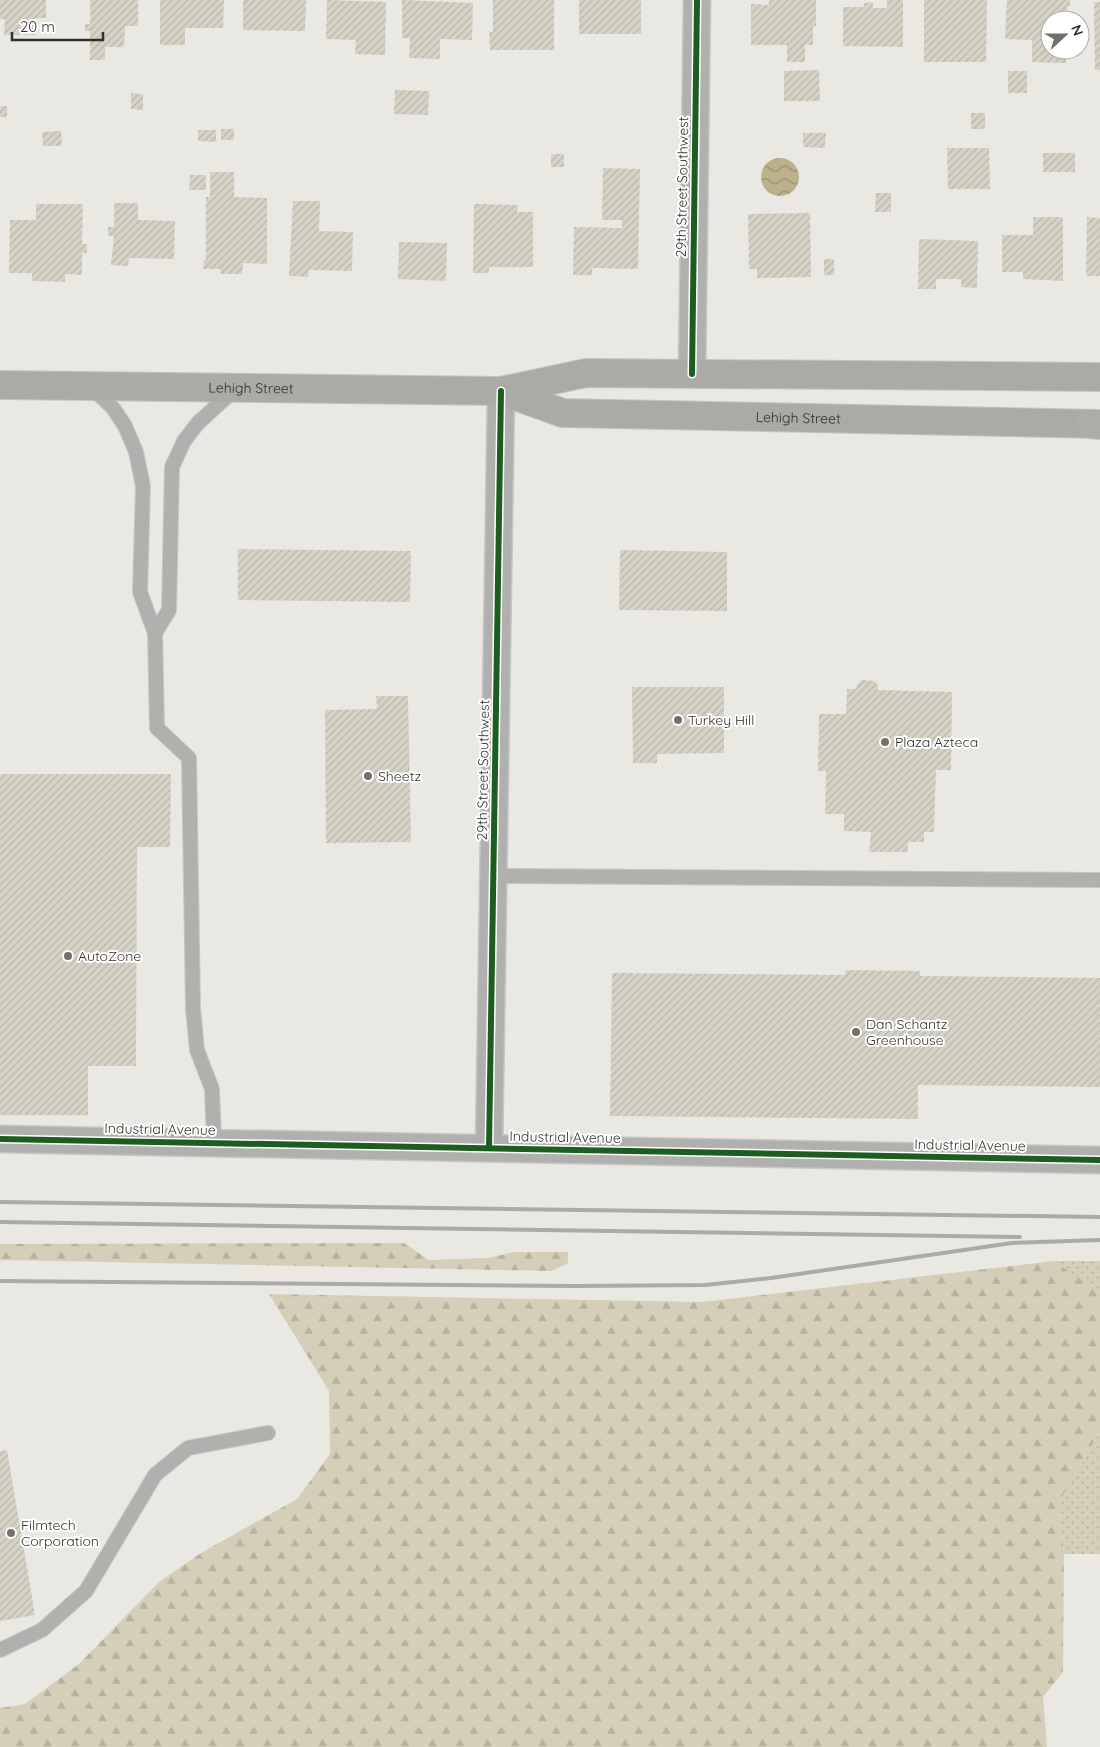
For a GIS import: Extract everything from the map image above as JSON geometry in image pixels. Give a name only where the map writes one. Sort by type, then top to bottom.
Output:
[{"type":"highway","name":"Lehigh Street","points":[[0,385],[502,391],[586,373],[1100,376]]},
{"type":"highway","name":"Lehigh Street","points":[[502,391],[563,413],[1097,424]]},
{"type":"street","name":"29th Street Southwest","points":[[692,374],[697,0]]},
{"type":"street","name":"29th Street Southwest","points":[[489,1148],[502,391]]},
{"type":"street","name":"Industrial Avenue","points":[[0,1138],[1100,1160]]},
{"type":"lane","points":[[89,386],[112,408],[125,426],[136,452],[143,486],[140,592],[156,633],[157,728],[189,758],[193,1008],[197,1050],[212,1089],[214,1142]]},
{"type":"lane","points":[[156,633],[169,610],[172,467],[188,435],[238,387]]},
{"type":"lane","points":[[494,876],[1100,880]]},
{"type":"lane","points":[[0,1650],[42,1630],[86,1591],[155,1475],[188,1448],[268,1433]]},
{"type":"green space","points":[[404,1243],[429,1260],[488,1258],[515,1252],[568,1252],[568,1263],[552,1271],[0,1260],[0,1244]]},
{"type":"green space","points":[[1054,1261],[1100,1261],[1100,1293],[1094,1291]]},
{"type":"green space","points":[[1054,1261],[1100,1293],[1100,1431],[1058,1504],[1064,1554],[1063,1672],[1043,1697],[1047,1747],[0,1747],[0,1708],[25,1704],[79,1664],[159,1582],[201,1553],[297,1499],[330,1454],[329,1391],[269,1294],[703,1302]]},
{"type":"green space","points":[[1100,1431],[1100,1554],[1064,1554],[1058,1504]]},
{"type":"water","points":[[780,158],[794,163],[799,177],[794,191],[780,196],[766,191],[761,177],[766,163]]},
{"type":"building","points":[[0,0],[46,0],[46,18],[35,18],[35,35],[4,35],[5,19],[0,19]]},
{"type":"building","points":[[90,0],[138,0],[138,26],[125,26],[124,47],[105,47],[105,60],[90,60],[90,31],[85,31],[85,24],[90,24]]},
{"type":"building","points":[[160,0],[224,0],[223,28],[185,28],[185,45],[160,45]]},
{"type":"building","points":[[243,0],[306,0],[305,31],[243,30]]},
{"type":"building","points":[[327,0],[386,2],[385,55],[355,54],[356,40],[326,39]]},
{"type":"building","points":[[402,0],[473,3],[472,40],[440,39],[440,59],[409,58],[410,38],[402,38]]},
{"type":"building","points":[[493,0],[554,0],[554,50],[490,50],[489,32],[493,32]]},
{"type":"building","points":[[579,0],[641,0],[641,34],[579,34]]},
{"type":"building","points":[[769,0],[816,0],[816,26],[813,26],[813,45],[805,45],[805,62],[787,62],[787,45],[751,45],[751,4],[769,5]]},
{"type":"building","points":[[887,0],[903,0],[903,47],[843,46],[843,7],[864,7],[864,3],[873,2],[873,8],[887,8]]},
{"type":"building","points":[[924,0],[987,0],[986,62],[924,62]]},
{"type":"building","points":[[1007,0],[1070,0],[1070,6],[1067,6],[1067,10],[1040,10],[1040,60],[1066,60],[1066,63],[1032,62],[1032,40],[1005,39]]},
{"type":"building","points":[[1094,2],[1100,2],[1100,70],[1095,70]]},
{"type":"building","points":[[819,70],[820,101],[784,101],[784,71]]},
{"type":"building","points":[[1008,71],[1027,71],[1027,93],[1008,93]]},
{"type":"building","points":[[395,90],[429,91],[428,115],[394,114]]},
{"type":"building","points":[[131,93],[143,94],[143,110],[131,109]]},
{"type":"building","points":[[0,106],[7,106],[7,117],[0,117]]},
{"type":"building","points":[[971,113],[985,113],[985,129],[971,129]]},
{"type":"building","points":[[221,129],[234,129],[234,140],[221,140]]},
{"type":"building","points":[[198,130],[216,130],[216,142],[198,141]]},
{"type":"building","points":[[61,131],[62,146],[43,146],[42,132]]},
{"type":"building","points":[[803,133],[826,133],[825,148],[803,147]]},
{"type":"building","points":[[947,148],[989,148],[990,189],[948,189]]},
{"type":"building","points":[[1043,153],[1075,153],[1075,172],[1043,172]]},
{"type":"building","points":[[551,154],[564,154],[564,167],[551,167]]},
{"type":"building","points":[[603,168],[640,169],[638,269],[592,268],[592,275],[573,275],[574,227],[622,228],[622,220],[602,220]]},
{"type":"building","points":[[210,172],[234,172],[234,197],[267,198],[267,264],[243,263],[242,274],[221,274],[220,269],[203,269],[204,260],[206,260],[206,197],[210,197]]},
{"type":"building","points":[[190,175],[206,175],[206,190],[189,190]]},
{"type":"building","points":[[876,193],[891,193],[891,212],[875,212]]},
{"type":"building","points":[[293,201],[320,201],[319,231],[353,232],[352,271],[309,270],[308,277],[289,276]]},
{"type":"building","points":[[114,203],[138,203],[138,220],[175,221],[174,259],[129,258],[128,266],[111,265],[114,236],[108,236],[108,227],[114,227]]},
{"type":"building","points":[[36,204],[83,204],[82,244],[87,244],[87,253],[82,253],[82,275],[65,274],[65,282],[32,281],[32,273],[9,273],[10,220],[36,220]]},
{"type":"building","points":[[474,204],[518,205],[517,212],[533,212],[533,267],[489,267],[489,273],[473,273]]},
{"type":"building","points":[[810,213],[811,277],[757,278],[757,269],[749,269],[748,214]]},
{"type":"building","points":[[1033,217],[1063,217],[1063,281],[1023,279],[1023,272],[1002,272],[1002,235],[1033,235]]},
{"type":"building","points":[[1087,217],[1100,218],[1100,276],[1086,276]]},
{"type":"building","points":[[919,239],[978,241],[977,288],[961,287],[961,279],[936,279],[936,289],[918,289]]},
{"type":"building","points":[[399,242],[447,243],[446,281],[398,279]]},
{"type":"building","points":[[824,259],[834,259],[834,275],[824,275]]},
{"type":"building","points":[[238,549],[411,551],[410,602],[238,600]]},
{"type":"building","points":[[620,550],[727,552],[727,611],[619,610]]},
{"type":"building","name":"Plaza Azteca","points":[[862,680],[874,681],[878,685],[878,690],[952,692],[951,770],[936,770],[934,832],[924,832],[924,842],[908,842],[908,852],[869,852],[871,832],[844,831],[844,814],[825,814],[826,771],[818,771],[819,714],[846,714],[847,689],[856,689]]},
{"type":"building","name":"Turkey Hill","points":[[632,687],[724,687],[724,753],[657,754],[657,763],[633,763]]},
{"type":"building","name":"Sheetz","points":[[376,696],[408,696],[411,842],[326,843],[325,710],[377,709]]},
{"type":"building","name":"AutoZone","points":[[0,774],[171,774],[170,847],[137,847],[136,1066],[88,1066],[88,1115],[0,1115]]},
{"type":"building","name":"Dan Schantz Greenhouse","points":[[846,970],[920,971],[920,976],[1100,978],[1100,1087],[918,1085],[918,1119],[610,1116],[612,973],[845,975]]},
{"type":"building","name":"Filmtech Corporation","points":[[7,1450],[35,1615],[0,1621],[0,1451]]},
{"type":"railway","points":[[0,1202],[1100,1217]]},
{"type":"railway","points":[[0,1222],[1020,1237]]},
{"type":"railway","points":[[0,1281],[575,1286],[705,1285],[771,1278],[1012,1243],[1100,1240]]},
{"type":"cycle path","points":[[692,374],[697,0]]},
{"type":"cycle path","points":[[489,1148],[501,391]]},
{"type":"cycle path","points":[[0,1139],[1100,1160]]},
{"type":"place","name":"Turkey Hill","points":[[678,720]]},
{"type":"place","name":"Plaza Azteca","points":[[885,742]]},
{"type":"place","name":"Sheetz","points":[[368,776]]},
{"type":"place","name":"AutoZone","points":[[68,956]]},
{"type":"place","name":"Dan Schantz Greenhouse","points":[[856,1032]]},
{"type":"place","name":"Filmtech Corporation","points":[[11,1533]]}]
